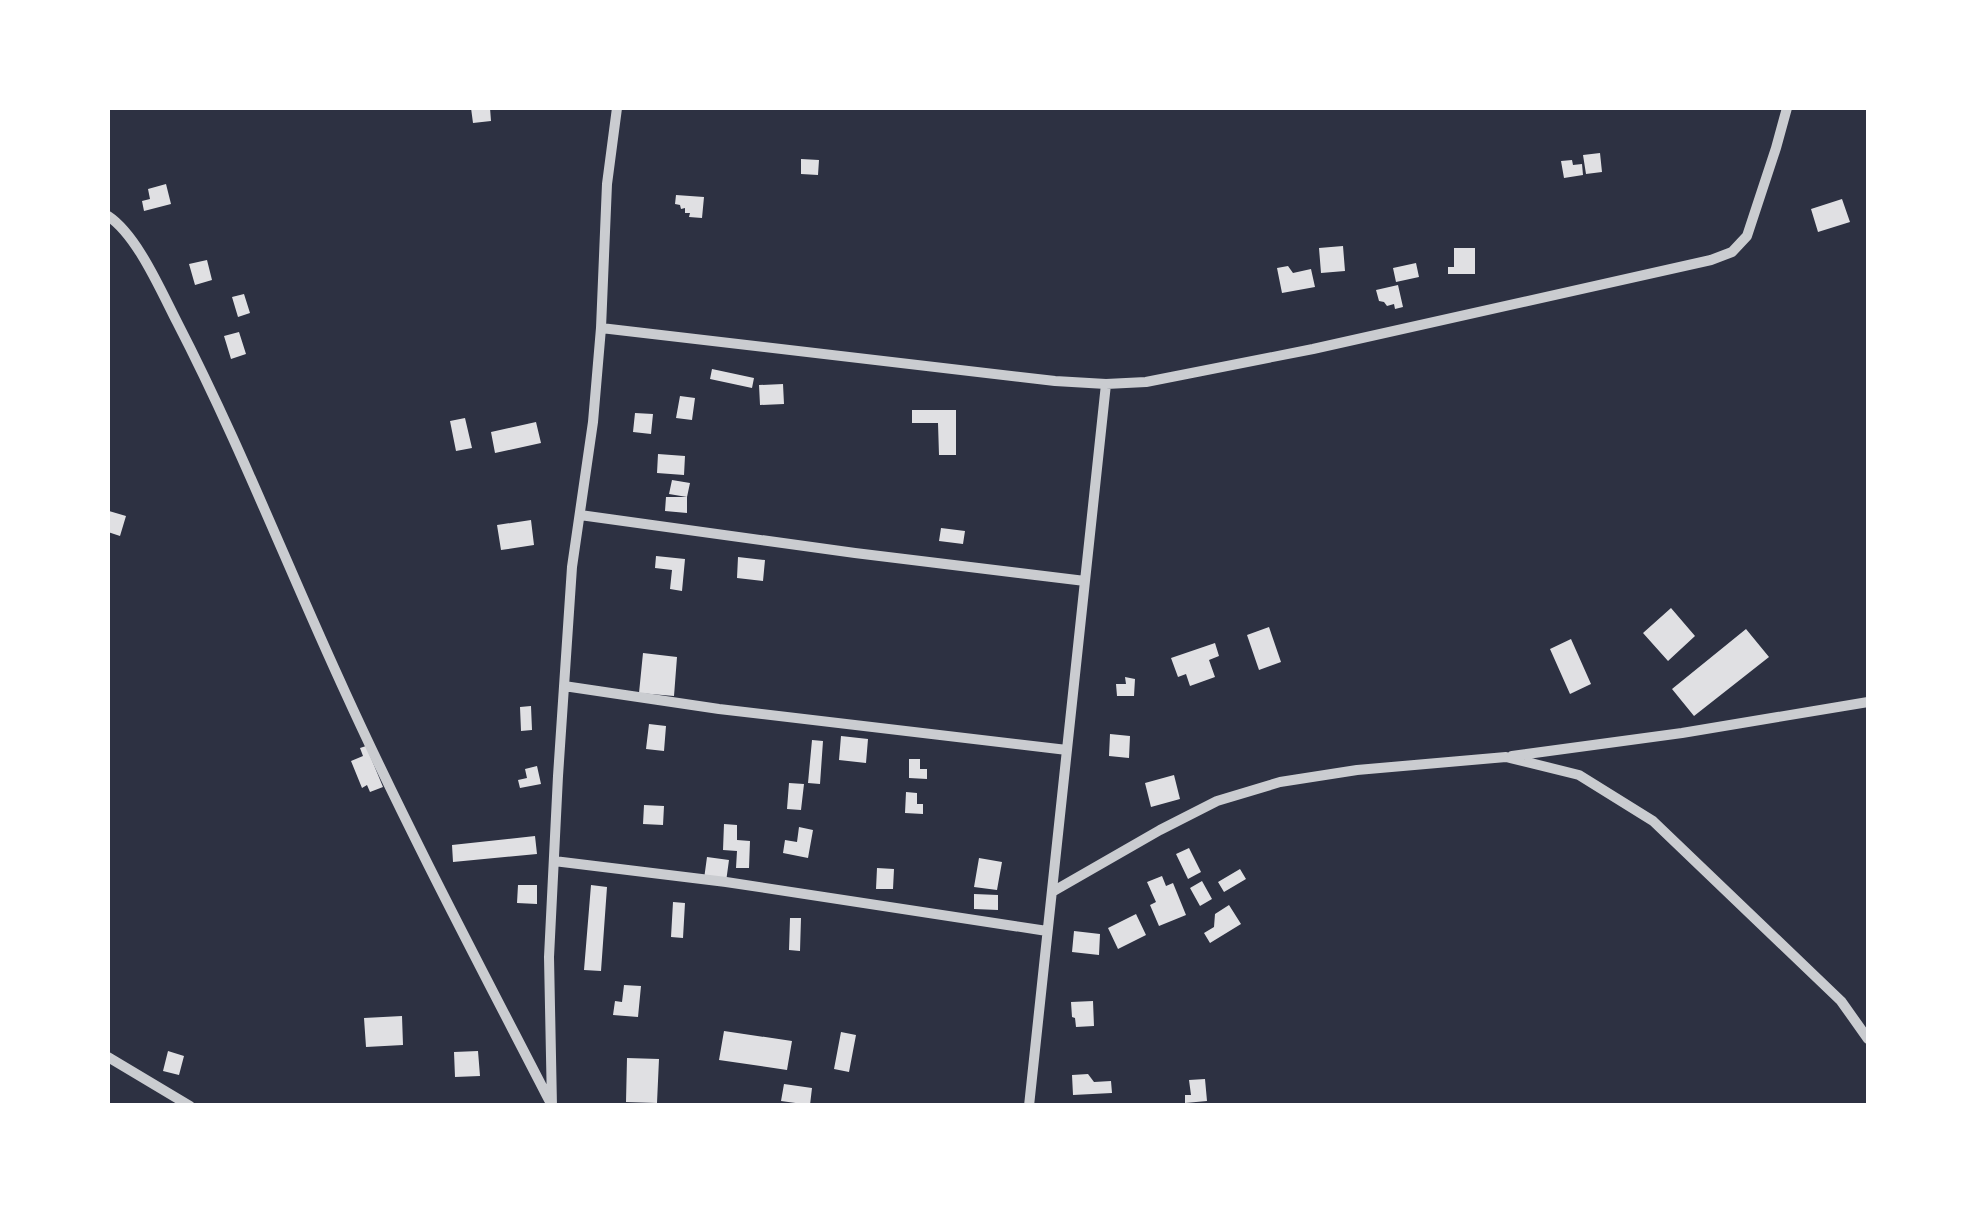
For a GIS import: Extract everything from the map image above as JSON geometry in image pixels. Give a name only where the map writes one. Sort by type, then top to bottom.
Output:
[{"type":"street","points":[[552,1106],[550,957],[564,686],[572,567],[593,422],[607,184],[617,108]]},
{"type":"street","points":[[600,328],[1055,381],[1146,382],[1313,350],[1674,270],[1732,252],[1747,236],[1787,108]]},
{"type":"street","points":[[108,216],[139,252],[212,391],[346,695],[552,1106]]},
{"type":"street","points":[[1030,1106],[1106,384]]},
{"type":"street","points":[[580,514],[1085,581]]},
{"type":"street","points":[[564,686],[719,709],[1067,750]]},
{"type":"street","points":[[1052,892],[1217,801],[1280,782],[1682,734],[1868,702]]},
{"type":"street","points":[[1506,757],[1579,775],[1654,821],[1841,1001],[1868,1039]]},
{"type":"street","points":[[554,861],[726,882],[1047,931]]},
{"type":"street","points":[[108,1057],[190,1106]]},
{"type":"building","points":[[471,108],[490,108],[491,121],[473,123]]},
{"type":"building","points":[[1600,153],[1602,172],[1586,174],[1583,155]]},
{"type":"building","points":[[801,159],[819,160],[818,175],[801,174]]},
{"type":"building","points":[[1572,160],[1573,165],[1582,164],[1583,175],[1564,178],[1561,161]]},
{"type":"building","points":[[166,184],[171,204],[144,211],[142,201],[150,199],[148,189]]},
{"type":"building","points":[[676,195],[704,197],[702,218],[689,217],[685,208],[675,204]]},
{"type":"building","points":[[1842,199],[1850,222],[1818,232],[1811,209]]},
{"type":"building","points":[[1343,246],[1345,271],[1321,273],[1319,248]]},
{"type":"building","points":[[1454,248],[1475,248],[1475,274],[1448,274],[1448,267],[1454,267]]},
{"type":"building","points":[[207,260],[212,280],[195,285],[189,264]]},
{"type":"building","points":[[1416,263],[1419,277],[1396,282],[1393,268]]},
{"type":"building","points":[[1288,266],[1293,273],[1311,269],[1315,287],[1282,293],[1277,268]]},
{"type":"building","points":[[1398,285],[1403,307],[1395,309],[1394,304],[1387,306],[1379,301],[1376,290]]},
{"type":"building","points":[[244,294],[250,313],[238,317],[232,297]]},
{"type":"building","points":[[239,332],[246,354],[231,359],[224,336]]},
{"type":"building","points":[[712,369],[754,378],[752,388],[710,379]]},
{"type":"building","points":[[783,384],[784,404],[760,405],[759,385]]},
{"type":"building","points":[[680,396],[695,398],[692,420],[676,418]]},
{"type":"building","points":[[912,410],[956,410],[956,455],[939,455],[938,423],[912,423]]},
{"type":"building","points":[[635,413],[653,414],[651,434],[633,432]]},
{"type":"building","points":[[465,418],[472,448],[456,451],[450,421]]},
{"type":"building","points":[[536,422],[541,443],[495,453],[491,432]]},
{"type":"building","points":[[658,454],[685,456],[684,475],[657,473]]},
{"type":"building","points":[[672,480],[690,483],[687,497],[669,494]]},
{"type":"building","points":[[666,497],[687,497],[687,513],[665,511]]},
{"type":"building","points":[[109,511],[126,516],[120,536],[108,532]]},
{"type":"building","points":[[531,520],[534,545],[501,550],[497,525]]},
{"type":"building","points":[[941,528],[965,531],[963,544],[939,541]]},
{"type":"building","points":[[656,556],[685,559],[682,591],[670,589],[672,570],[655,568]]},
{"type":"building","points":[[738,557],[765,560],[763,581],[737,578]]},
{"type":"building","points":[[1671,608],[1695,636],[1668,661],[1643,633]]},
{"type":"building","points":[[1269,627],[1281,662],[1259,670],[1247,635]]},
{"type":"building","points":[[1746,629],[1769,657],[1694,716],[1672,689]]},
{"type":"building","points":[[1571,639],[1591,684],[1570,694],[1550,649]]},
{"type":"building","points":[[1215,643],[1219,656],[1209,660],[1215,677],[1190,686],[1186,674],[1178,677],[1171,658]]},
{"type":"building","points":[[643,653],[677,657],[674,696],[639,693]]},
{"type":"building","points":[[1125,677],[1135,679],[1134,696],[1117,696],[1116,684],[1126,684]]},
{"type":"building","points":[[531,706],[532,730],[521,731],[520,707]]},
{"type":"building","points":[[649,724],[666,726],[664,751],[646,749]]},
{"type":"building","points":[[1110,734],[1130,736],[1129,758],[1109,756]]},
{"type":"building","points":[[841,736],[868,739],[866,763],[839,760]]},
{"type":"building","points":[[812,740],[823,741],[820,784],[808,783]]},
{"type":"building","points":[[366,746],[383,787],[370,792],[367,785],[362,788],[351,761],[363,756],[360,748]]},
{"type":"building","points":[[909,759],[920,759],[920,769],[927,769],[927,779],[909,778]]},
{"type":"building","points":[[537,766],[541,784],[520,788],[518,780],[527,778],[525,769]]},
{"type":"building","points":[[1174,775],[1180,799],[1151,807],[1145,783]]},
{"type":"building","points":[[789,783],[804,784],[801,810],[787,809]]},
{"type":"building","points":[[906,792],[917,793],[917,804],[923,804],[923,814],[905,813]]},
{"type":"building","points":[[644,805],[664,806],[663,825],[643,824]]},
{"type":"building","points":[[724,824],[737,825],[737,840],[750,841],[749,868],[736,868],[737,851],[723,850]]},
{"type":"building","points":[[799,827],[813,830],[808,858],[783,853],[785,840],[797,842]]},
{"type":"building","points":[[535,836],[537,854],[453,862],[452,845]]},
{"type":"building","points":[[1189,848],[1201,872],[1188,879],[1176,854]]},
{"type":"building","points":[[707,857],[729,860],[726,882],[704,879]]},
{"type":"building","points":[[979,858],[1002,862],[997,890],[974,887]]},
{"type":"building","points":[[877,868],[894,869],[893,889],[876,889]]},
{"type":"building","points":[[1240,869],[1246,879],[1224,892],[1218,882]]},
{"type":"building","points":[[1162,876],[1166,886],[1173,883],[1186,915],[1159,926],[1150,905],[1156,902],[1147,882]]},
{"type":"building","points":[[1202,881],[1212,899],[1200,906],[1190,888]]},
{"type":"building","points":[[518,885],[537,885],[537,904],[517,903]]},
{"type":"building","points":[[591,885],[607,887],[601,971],[584,970]]},
{"type":"building","points":[[974,894],[998,895],[998,910],[974,909]]},
{"type":"building","points":[[673,902],[685,903],[683,938],[671,937]]},
{"type":"building","points":[[1229,905],[1241,924],[1210,943],[1204,933],[1214,927],[1215,914]]},
{"type":"building","points":[[1136,914],[1146,935],[1118,949],[1108,928]]},
{"type":"building","points":[[790,918],[801,918],[800,951],[789,950]]},
{"type":"building","points":[[1074,931],[1100,934],[1099,955],[1072,952]]},
{"type":"building","points":[[624,985],[641,986],[638,1017],[613,1015],[615,1001],[622,1002]]},
{"type":"building","points":[[1093,1001],[1094,1026],[1076,1027],[1071,1002]]},
{"type":"building","points":[[402,1016],[403,1045],[366,1047],[364,1018]]},
{"type":"building","points":[[724,1031],[792,1041],[787,1070],[719,1060]]},
{"type":"building","points":[[841,1032],[856,1035],[849,1072],[834,1069]]},
{"type":"building","points":[[168,1051],[184,1056],[179,1075],[163,1071]]},
{"type":"building","points":[[478,1051],[480,1076],[455,1077],[454,1052]]},
{"type":"building","points":[[627,1058],[659,1059],[657,1103],[626,1102]]},
{"type":"building","points":[[1088,1074],[1094,1082],[1111,1081],[1112,1093],[1073,1095],[1072,1075]]},
{"type":"building","points":[[1205,1079],[1207,1101],[1185,1103],[1185,1095],[1191,1095],[1189,1080]]},
{"type":"building","points":[[784,1084],[812,1088],[810,1105],[781,1101]]}]
